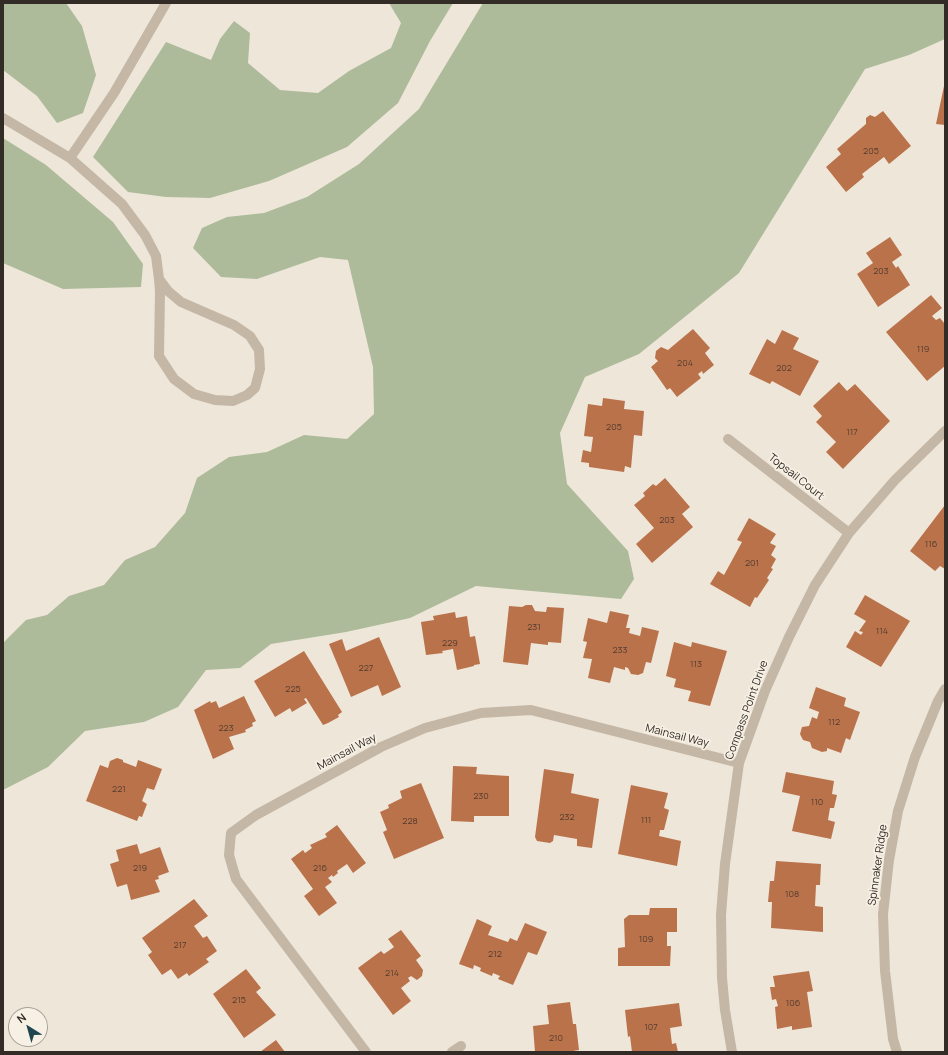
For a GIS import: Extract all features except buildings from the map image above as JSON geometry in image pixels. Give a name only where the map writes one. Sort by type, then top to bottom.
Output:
[{"type":"street","points":[[70,158],[114,93],[166,3]]},
{"type":"street","points":[[3,118],[70,158],[122,204],[145,235],[156,256],[160,356],[174,379],[194,394],[215,400],[233,401],[246,395],[255,388],[260,369],[259,350],[250,336],[234,325],[181,302],[168,291],[158,279]]},
{"type":"street","name":"Compass Point Drive","points":[[732,1052],[723,984],[721,915],[725,864],[739,764],[765,690],[815,585],[849,533],[895,480],[945,431]]},
{"type":"street","name":"Topsail Court","points":[[728,439],[849,533]]},
{"type":"street","name":"Spinnaker Ridge","points":[[896,1052],[893,1039],[885,971],[883,914],[889,860],[898,811],[913,765],[938,701],[945,689]]},
{"type":"street","name":"Mainsail Way","points":[[366,1052],[236,879],[229,855],[231,833],[256,815],[382,747],[425,728],[482,713],[531,710],[739,764]]},
{"type":"street","points":[[452,1052],[461,1046]]},
{"type":"green space","points":[[3,3],[66,3],[82,26],[96,75],[83,113],[57,123],[37,96],[3,70]]},
{"type":"green space","points":[[389,3],[453,3],[430,41],[398,103],[347,147],[269,181],[210,198],[166,197],[128,192],[93,157],[166,42],[211,60],[220,39],[234,21],[250,33],[248,63],[280,90],[318,93],[349,71],[391,48],[401,23]]},
{"type":"green space","points":[[483,3],[945,3],[945,39],[909,55],[865,69],[739,273],[639,354],[585,377],[560,433],[567,484],[628,551],[634,579],[621,599],[476,586],[410,618],[346,632],[271,644],[240,668],[206,670],[178,707],[144,722],[85,731],[48,767],[3,790],[3,643],[26,620],[47,615],[69,596],[104,585],[125,560],[155,547],[185,513],[197,478],[229,457],[267,452],[304,435],[347,439],[374,414],[373,367],[348,260],[320,257],[257,279],[221,277],[193,248],[202,228],[227,217],[264,213],[307,197],[359,164],[419,109]]},
{"type":"green space","points":[[3,138],[46,165],[113,222],[143,264],[141,287],[63,289],[3,263]]}]
